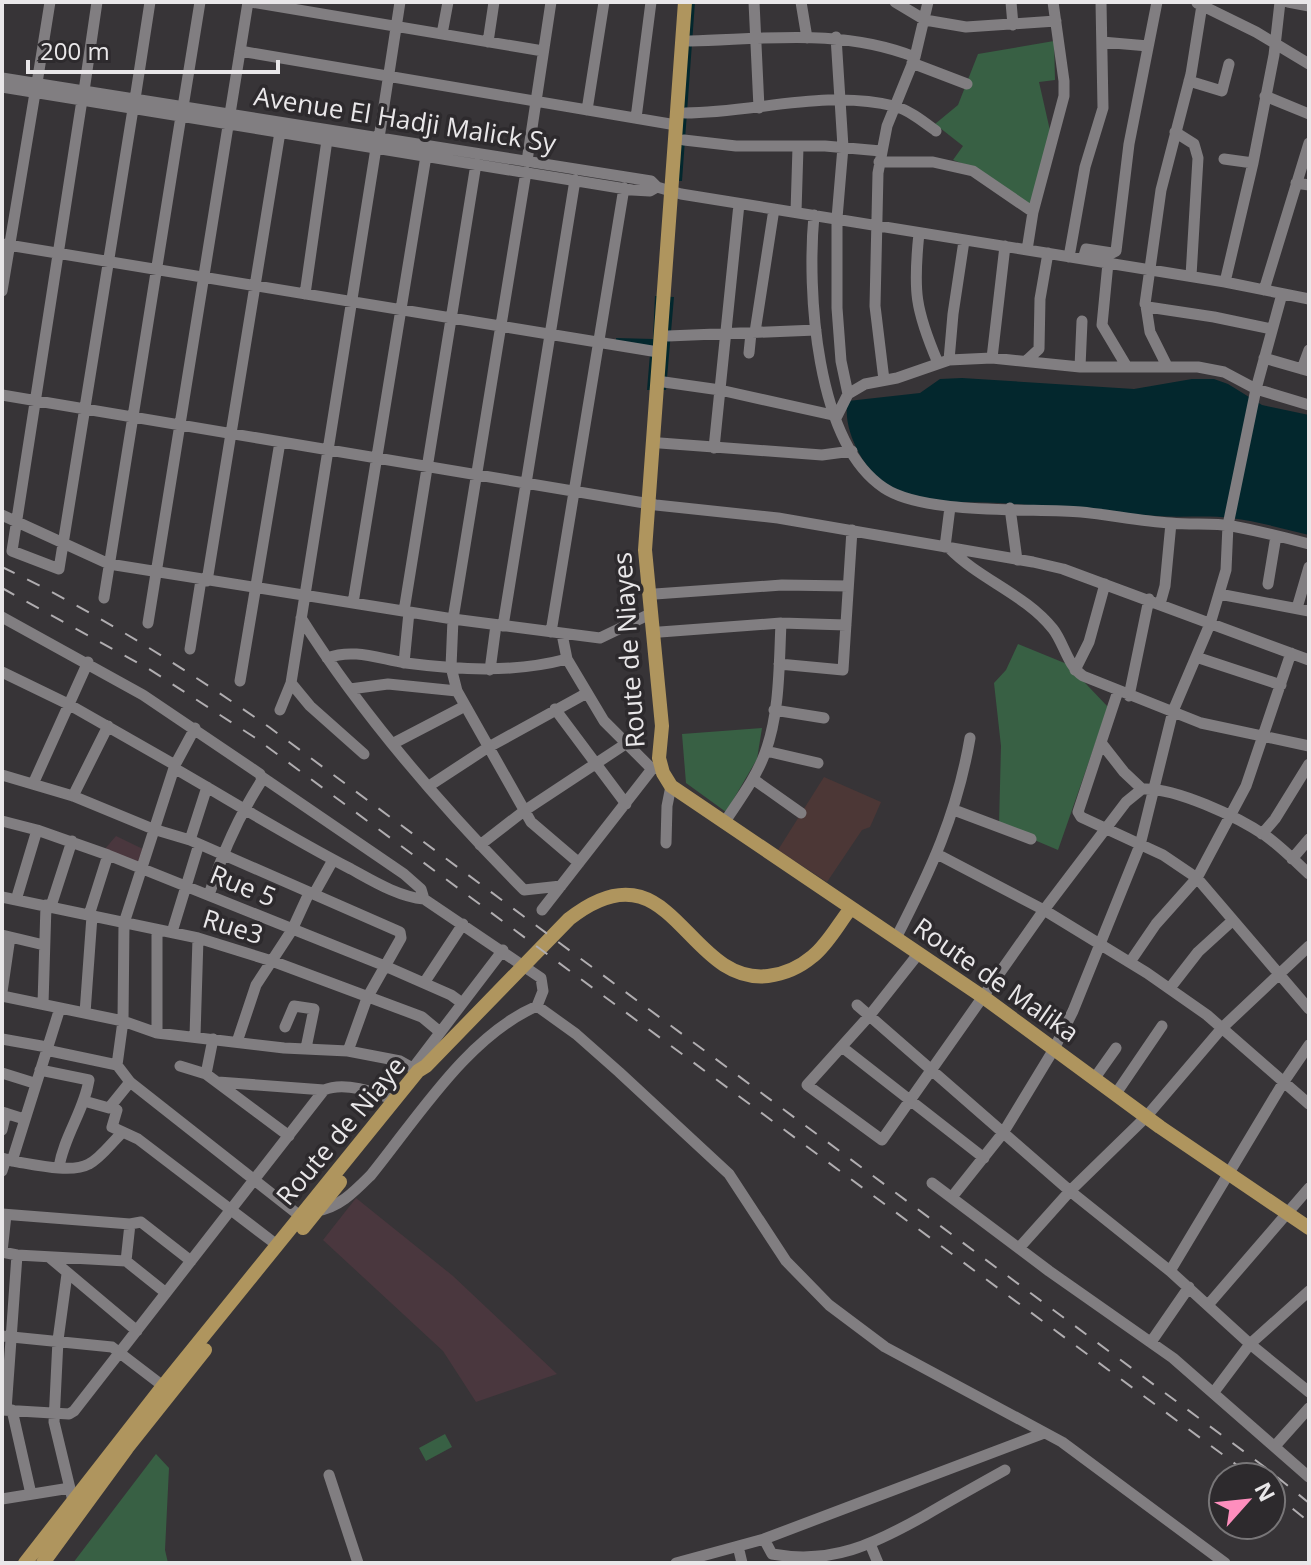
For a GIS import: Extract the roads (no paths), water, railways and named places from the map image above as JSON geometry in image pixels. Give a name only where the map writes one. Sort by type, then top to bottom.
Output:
[{"type":"main road","name":"Route de Niayes","points":[[661,676],[650,614],[645,550],[660,443],[668,336],[670,191],[684,140],[681,119],[685,2]]},
{"type":"main road","name":"Route de Niayes","points":[[657,768],[662,726],[652,505],[658,352],[670,191],[693,2]]},
{"type":"main road","name":"Route de Malika","points":[[657,768],[671,786],[984,998],[1146,1117],[1309,1228]]},
{"type":"main road","points":[[419,1068],[569,919],[584,907],[604,898],[630,896],[650,900],[672,914],[724,966],[748,975],[761,976],[785,973],[811,958],[851,908]]},
{"type":"main road","name":"Route de Niaye","points":[[25,1563],[71,1494],[280,1248],[316,1211],[409,1095],[423,1076],[419,1068],[300,1216],[280,1248],[43,1563]]},
{"type":"street","points":[[2,291],[5,244],[50,2]]},
{"type":"street","points":[[97,2],[12,551],[59,569],[150,2]]},
{"type":"street","points":[[104,598],[200,2]]},
{"type":"street","points":[[148,623],[250,2],[543,51]]},
{"type":"street","points":[[341,17],[344,2]]},
{"type":"street","points":[[280,710],[291,683],[400,2]]},
{"type":"street","points":[[442,34],[448,2]]},
{"type":"street","points":[[488,42],[494,2]]},
{"type":"street","points":[[551,2],[453,619],[451,667],[457,691],[531,822],[579,863]]},
{"type":"street","points":[[587,110],[604,2]]},
{"type":"street","points":[[754,2],[759,108]]},
{"type":"street","points":[[801,2],[807,38]]},
{"type":"street","points":[[895,2],[925,20],[972,28],[1056,21]]},
{"type":"street","points":[[884,380],[875,306],[880,157],[893,106],[914,60],[928,2]]},
{"type":"street","points":[[1011,2],[1013,25]]},
{"type":"street","points":[[1027,250],[1033,212],[1064,96],[1053,2]]},
{"type":"street","points":[[1069,257],[1085,167],[1103,108],[1101,2]]},
{"type":"street","points":[[1083,259],[1086,249],[1116,251],[1125,168],[1157,2]]},
{"type":"street","points":[[1225,282],[1253,163],[1276,44],[1280,2]]},
{"type":"street","points":[[1288,2],[1309,6]]},
{"type":"street","points":[[636,118],[650,3]]},
{"type":"street","points":[[1167,366],[1150,332],[1146,306],[1149,269],[1159,203],[1189,81],[1198,4],[1309,64]]},
{"type":"street","points":[[690,41],[836,37],[881,45],[967,84]]},
{"type":"street","points":[[836,37],[843,147],[837,218],[837,308],[841,361],[848,394]]},
{"type":"street","points":[[1102,42],[1148,46]]},
{"type":"street","points":[[240,51],[636,118],[681,119],[841,100],[893,106],[936,131]]},
{"type":"street","points":[[1189,81],[1222,91],[1229,64]]},
{"type":"street","name":"Avenue El Hadji Malick Sy","points":[[2,78],[36,88],[182,112],[328,128],[426,156],[476,164],[526,166],[575,180],[670,191]]},
{"type":"street","name":"Avenue El Hadji Malick Sy","points":[[2,87],[36,88]]},
{"type":"street","points":[[1265,96],[1309,114]]},
{"type":"street","name":"Avenue El Hadji Malick Sy","points":[[230,119],[327,140],[377,143],[651,181],[670,191]]},
{"type":"street","points":[[190,649],[231,434],[280,132]]},
{"type":"street","points":[[1175,132],[1194,144],[1198,158],[1191,276]]},
{"type":"street","points":[[305,294],[327,140]]},
{"type":"street","points":[[684,140],[736,146],[843,147],[880,157],[942,163],[973,171],[1033,212]]},
{"type":"street","points":[[1264,290],[1303,184],[1309,143]]},
{"type":"street","points":[[796,212],[798,147]]},
{"type":"street","points":[[353,603],[426,156]]},
{"type":"street","points":[[1224,159],[1253,163]]},
{"type":"street","points":[[404,663],[406,611],[476,164]]},
{"type":"street","points":[[490,670],[526,483],[575,180]]},
{"type":"street","points":[[542,910],[657,768],[604,721],[567,659],[557,633],[575,492],[624,188]]},
{"type":"street","points":[[670,191],[1191,276],[1309,299]]},
{"type":"street","points":[[714,448],[739,204]]},
{"type":"street","points":[[749,353],[774,209]]},
{"type":"street","points":[[814,215],[811,271],[820,367],[852,451],[883,488],[926,504],[1081,512],[1171,523],[1228,525],[1309,544]]},
{"type":"street","points":[[919,233],[917,307],[944,362]]},
{"type":"street","points":[[944,362],[964,241]]},
{"type":"street","points":[[5,244],[658,352]]},
{"type":"street","points":[[992,358],[1005,246]]},
{"type":"street","points":[[1026,361],[1039,349],[1040,299],[1048,253]]},
{"type":"street","points":[[1108,263],[1102,325],[1127,367]]},
{"type":"street","points":[[952,1197],[1003,1133],[1054,1049],[1073,1011],[1140,845],[1148,789],[1173,711],[1210,624],[1219,594],[1227,561],[1228,525],[1256,389],[1282,294]]},
{"type":"street","points":[[1146,306],[1272,329]]},
{"type":"street","points":[[1080,367],[1082,321]]},
{"type":"street","points":[[668,336],[816,330]]},
{"type":"street","points":[[1264,358],[1306,370],[1309,350]]},
{"type":"street","points":[[837,416],[848,394],[865,384],[944,362],[992,358],[1080,367],[1167,366],[1213,370],[1235,376],[1256,389],[1309,405]]},
{"type":"street","points":[[664,382],[720,390],[837,416]]},
{"type":"street","points":[[2,395],[652,505],[719,510],[852,530],[1063,569],[1309,660]]},
{"type":"street","points":[[240,681],[280,442]]},
{"type":"street","points":[[660,443],[822,455],[852,451]]},
{"type":"street","points":[[947,548],[950,507]]},
{"type":"street","points":[[1010,508],[1017,560]]},
{"type":"street","points":[[2,515],[109,564],[453,619],[600,638],[650,614]]},
{"type":"street","points":[[1171,523],[1166,578],[1078,809],[1081,817],[1171,859],[1197,878],[1309,1009]]},
{"type":"street","points":[[779,664],[841,671],[844,668],[852,530]]},
{"type":"street","points":[[1268,584],[1276,536]]},
{"type":"street","points":[[947,548],[966,565],[1040,615],[1059,637],[1075,670],[1124,694],[1201,723],[1309,746]]},
{"type":"street","points":[[1219,594],[1303,610],[1309,567]]},
{"type":"street","points":[[1075,670],[1092,635],[1105,584]]},
{"type":"street","points":[[655,594],[782,585],[848,586]]},
{"type":"street","points":[[2,617],[88,662],[195,728],[404,874],[421,889],[424,899]]},
{"type":"street","points":[[301,618],[350,689],[480,845],[524,890],[561,886]]},
{"type":"street","points":[[660,632],[781,623],[846,625]]},
{"type":"street","points":[[724,823],[753,779],[766,751],[774,710],[781,623]]},
{"type":"street","points":[[1130,962],[1156,924],[1197,878],[1246,786],[1291,653]]},
{"type":"street","points":[[327,658],[360,654],[404,663],[490,670],[543,666],[567,659]]},
{"type":"street","points":[[1196,657],[1281,685]]},
{"type":"street","points":[[33,784],[88,662]]},
{"type":"street","points":[[2,672],[108,726],[333,860],[381,885],[424,899],[541,978],[543,991],[537,1006],[517,1014],[473,1050],[363,1183],[340,1202],[326,1210],[316,1211]]},
{"type":"street","points":[[291,683],[310,706],[364,754]]},
{"type":"street","points":[[350,689],[388,684],[457,691]]},
{"type":"street","points":[[429,786],[487,748],[587,693]]},
{"type":"street","points":[[394,743],[465,706]]},
{"type":"street","points":[[555,709],[626,804]]},
{"type":"street","points":[[774,710],[824,718]]},
{"type":"street","points":[[73,796],[108,726]]},
{"type":"street","points":[[117,1065],[123,1021],[124,923],[174,766],[195,728]]},
{"type":"street","points":[[896,938],[937,854],[954,810],[970,738]]},
{"type":"street","points":[[480,845],[524,811],[627,743]]},
{"type":"street","points":[[1102,744],[1124,772],[1148,789],[1229,817],[1262,834],[1309,874]]},
{"type":"street","points":[[766,751],[818,763]]},
{"type":"street","points":[[1262,834],[1275,819],[1309,764]]},
{"type":"street","points":[[2,775],[73,796],[153,829],[194,842],[400,932],[401,938],[367,998],[348,1051]]},
{"type":"street","points":[[209,895],[221,855],[262,777]]},
{"type":"street","points":[[753,779],[801,813]]},
{"type":"street","points":[[666,843],[671,786]]},
{"type":"street","points":[[172,932],[187,887],[207,787]]},
{"type":"street","points":[[919,953],[870,1015],[807,1085],[882,1140],[1106,827],[1126,802],[1148,789]]},
{"type":"street","points":[[954,810],[1031,839]]},
{"type":"street","name":"Rue 5","points":[[2,821],[108,855],[385,966],[451,995],[462,1003]]},
{"type":"street","points":[[16,900],[37,830]]},
{"type":"street","points":[[1292,859],[1309,839]]},
{"type":"street","points":[[43,1004],[44,945],[49,906],[72,841]]},
{"type":"street","points":[[937,854],[1044,910],[1170,988],[1222,1028],[1309,1104]]},
{"type":"street","points":[[85,1013],[90,915],[108,855]]},
{"type":"street","points":[[237,1042],[256,985],[333,860]]},
{"type":"street","name":"Rue3","points":[[2,897],[198,938],[272,961],[422,1017],[440,1032]]},
{"type":"street","points":[[1170,988],[1198,952],[1232,921]]},
{"type":"street","points":[[424,983],[463,924]]},
{"type":"street","points":[[157,930],[157,1033]]},
{"type":"street","points":[[44,945],[6,936],[2,994],[123,1021],[157,1033],[348,1051],[419,1068],[440,1032],[503,950]]},
{"type":"street","points":[[195,1036],[198,938]]},
{"type":"street","points":[[1019,1248],[1070,1191],[1146,1117],[1222,1028],[1309,946]]},
{"type":"street","points":[[857,1005],[1070,1191],[1170,1271],[1250,1344],[1309,1392]]},
{"type":"street","points":[[285,1027],[294,1006],[314,1009],[306,1048]]},
{"type":"street","points":[[537,1006],[619,1072],[729,1174],[786,1261],[829,1305],[885,1347],[1044,1433],[1098,1466],[1225,1563]]},
{"type":"street","points":[[60,1008],[24,1119],[6,1162],[59,1167],[89,1165],[122,1133]]},
{"type":"street","points":[[1115,1095],[1162,1026]]},
{"type":"street","points":[[2,1039],[117,1065],[130,1082],[300,1216]]},
{"type":"street","points":[[206,1074],[213,1039]]},
{"type":"street","points":[[1170,1271],[1309,1045]]},
{"type":"street","points":[[842,1047],[984,1158]]},
{"type":"street","points":[[1094,1079],[1116,1048]]},
{"type":"street","points":[[180,1066],[206,1074],[289,1136]]},
{"type":"street","points":[[40,1070],[88,1079],[89,1083],[70,1129],[59,1167]]},
{"type":"street","points":[[2,1073],[34,1083]]},
{"type":"street","points":[[84,1101],[109,1108],[130,1082]]},
{"type":"street","points":[[218,1082],[324,1090],[337,1085],[377,1093],[394,1100]]},
{"type":"street","points":[[7,1410],[74,1411],[324,1090]]},
{"type":"street","points":[[112,1106],[117,1110],[112,1127],[138,1139],[280,1248]]},
{"type":"street","points":[[2,1130],[4,1112],[24,1119]]},
{"type":"street","points":[[932,1183],[1151,1342],[1214,1392],[1309,1477]]},
{"type":"street","points":[[1208,1305],[1309,1188]]},
{"type":"street","points":[[166,1293],[126,1261],[2,1252],[4,1214],[146,1224],[191,1261]]},
{"type":"street","points":[[126,1261],[130,1224]]},
{"type":"street","points":[[17,1255],[7,1337],[7,1410],[31,1494]]},
{"type":"street","points":[[48,1256],[137,1331]]},
{"type":"street","points":[[2,1499],[31,1494],[71,1494],[54,1427],[58,1340],[67,1274]]},
{"type":"street","points":[[1151,1342],[1189,1287]]},
{"type":"street","points":[[1214,1392],[1250,1344],[1309,1291]]},
{"type":"street","points":[[7,1337],[112,1347],[163,1386]]},
{"type":"street","points":[[1275,1446],[1309,1408]]},
{"type":"street","points":[[676,1563],[764,1539],[1044,1433]]},
{"type":"street","points":[[764,1539],[772,1554],[792,1559],[833,1557],[871,1546],[1005,1470]]},
{"type":"street","points":[[329,1475],[358,1563]]},
{"type":"street","points":[[738,1546],[742,1563]]},
{"type":"street","points":[[871,1546],[878,1563]]},
{"type":"water","points":[[680,2],[695,2],[682,181],[666,181]]},
{"type":"water","points":[[655,296],[674,297],[666,390],[647,390],[650,354],[616,347],[616,338],[653,339]]},
{"type":"water","points":[[940,379],[1134,389],[1192,379],[1214,379],[1262,405],[1309,415],[1309,535],[1222,517],[1158,516],[1020,504],[927,500],[887,486],[870,470],[856,448],[848,423],[848,401],[920,393]]},
{"type":"railway","points":[[2,567],[139,642],[269,727],[1309,1503]]},
{"type":"railway","points":[[2,588],[149,669],[254,737],[1231,1461]]},
{"type":"railway","points":[[1287,1504],[1309,1522]]}]
